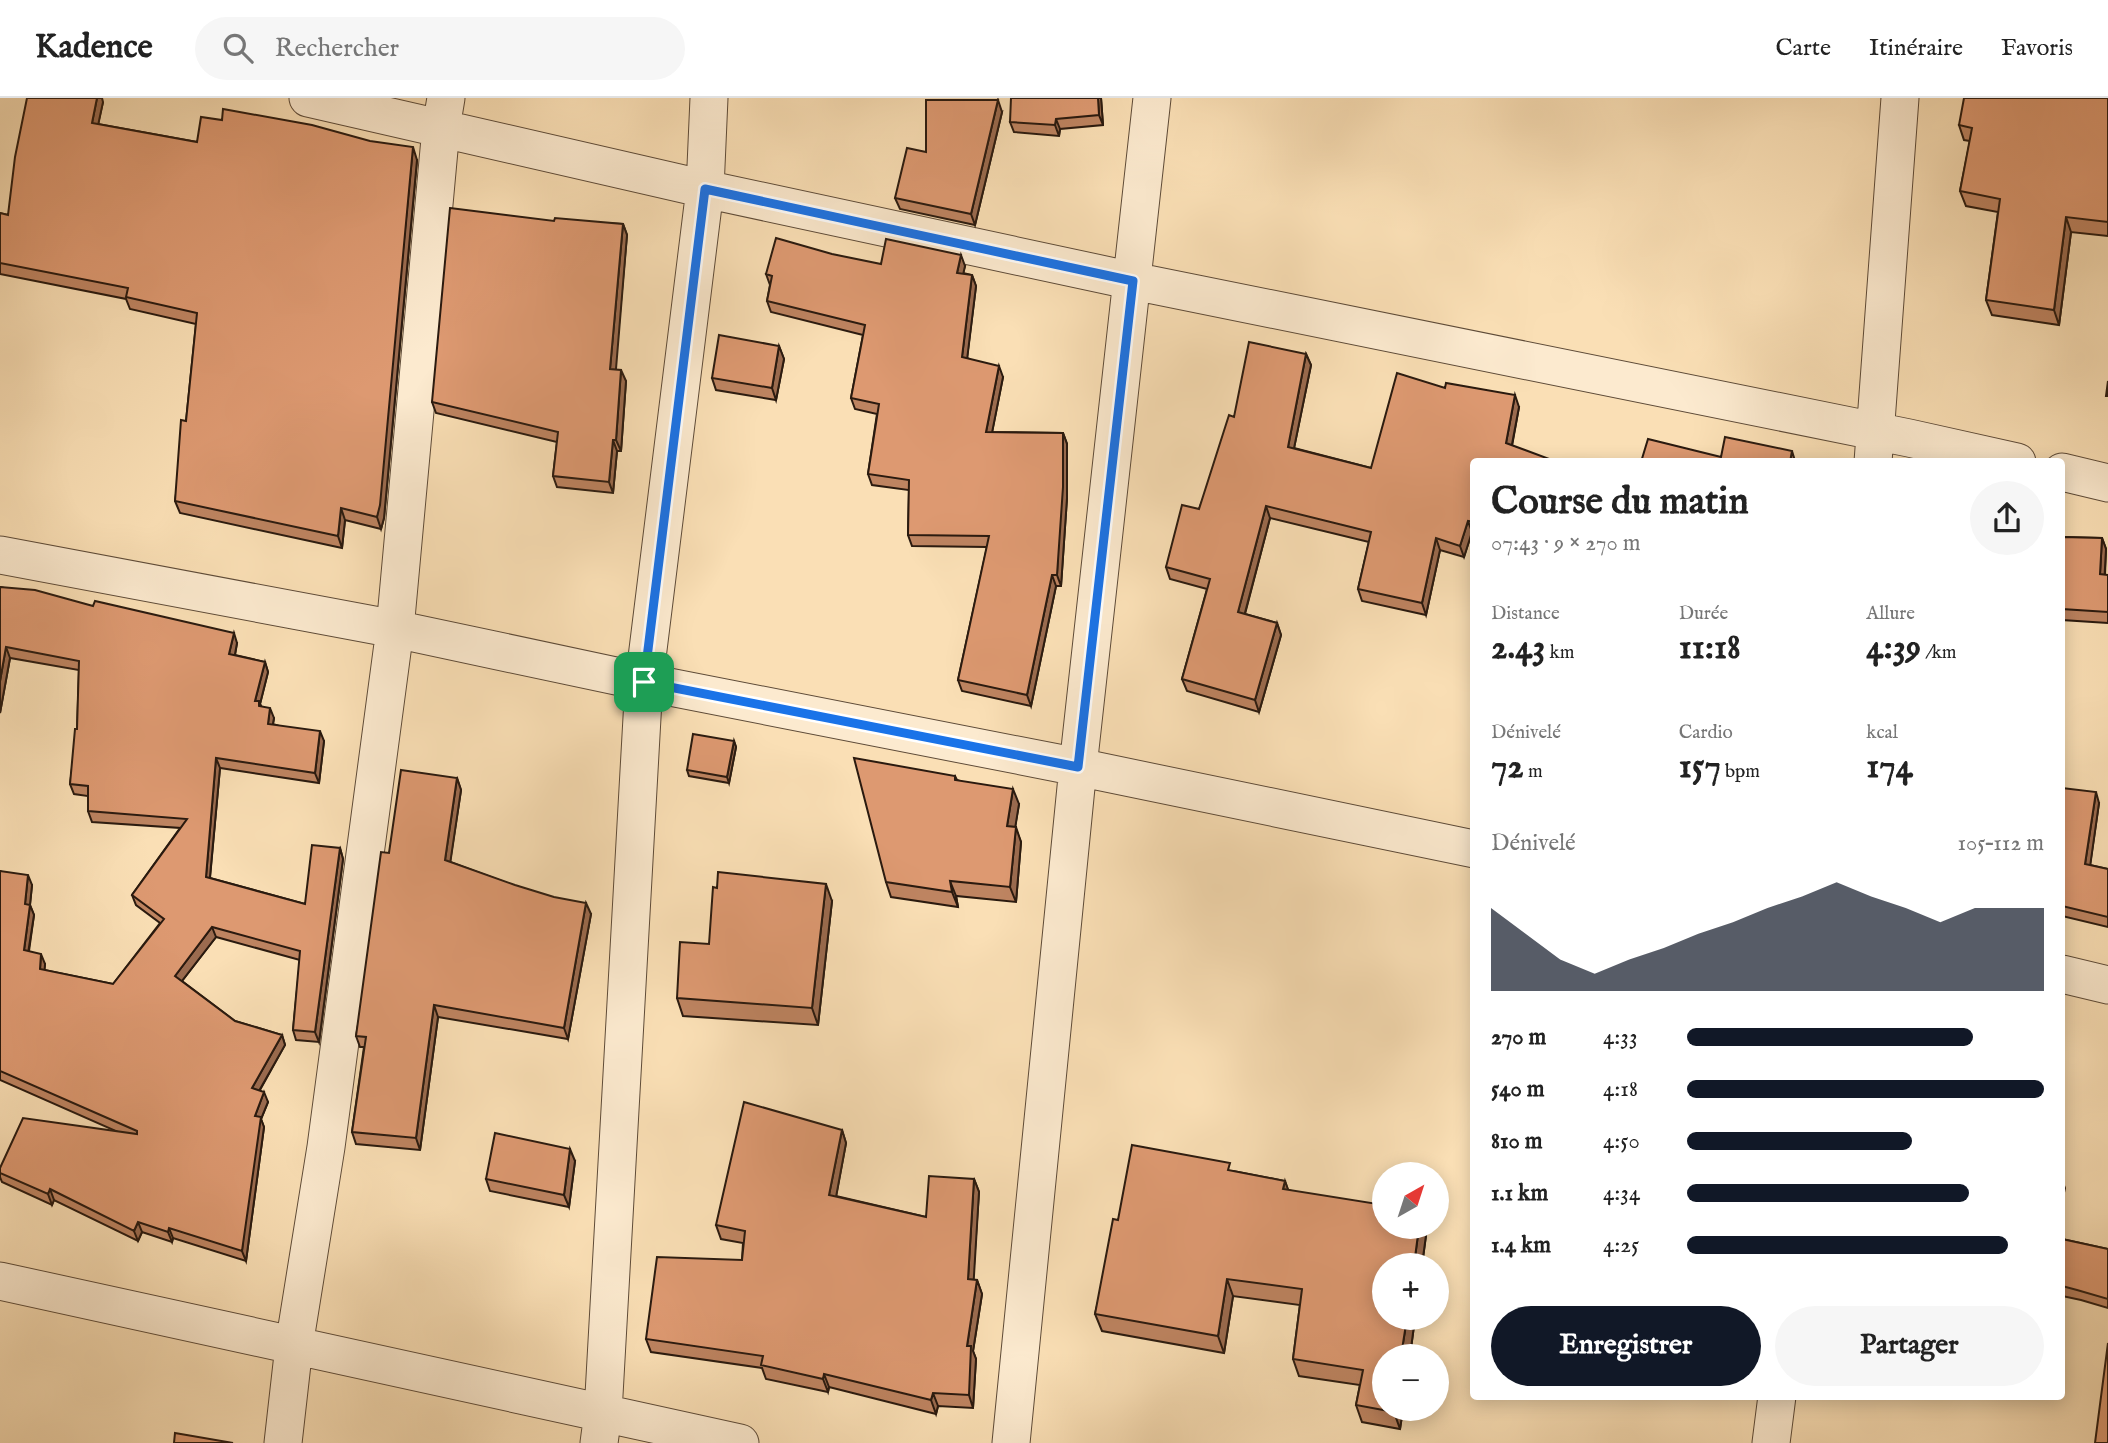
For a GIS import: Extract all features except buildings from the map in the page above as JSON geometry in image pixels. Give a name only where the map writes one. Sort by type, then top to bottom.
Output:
[{"type":"street","points":[[307,98],[444,113],[705,189],[1133,281],[1874,447],[1979,458]]},
{"type":"street","points":[[601,1428],[644,682],[705,189],[709,98]]},
{"type":"street","points":[[1011,1443],[1078,767],[1152,98]]},
{"type":"street","points":[[1874,447],[1900,98]]},
{"type":"street","points":[[283,1443],[294,1346],[326,1147],[395,629],[444,113]]},
{"type":"street","points":[[2065,473],[2108,483]]},
{"type":"street","points":[[0,555],[395,629],[644,682],[1078,767],[1470,848]]},
{"type":"street","points":[[2065,975],[2108,985]]},
{"type":"street","points":[[0,1281],[294,1346],[601,1428],[740,1443]]},
{"type":"street","points":[[1771,1443],[1776,1400]]},
{"type":"route","points":[[705,189],[1133,281],[1078,767],[644,682],[705,189]]}]
